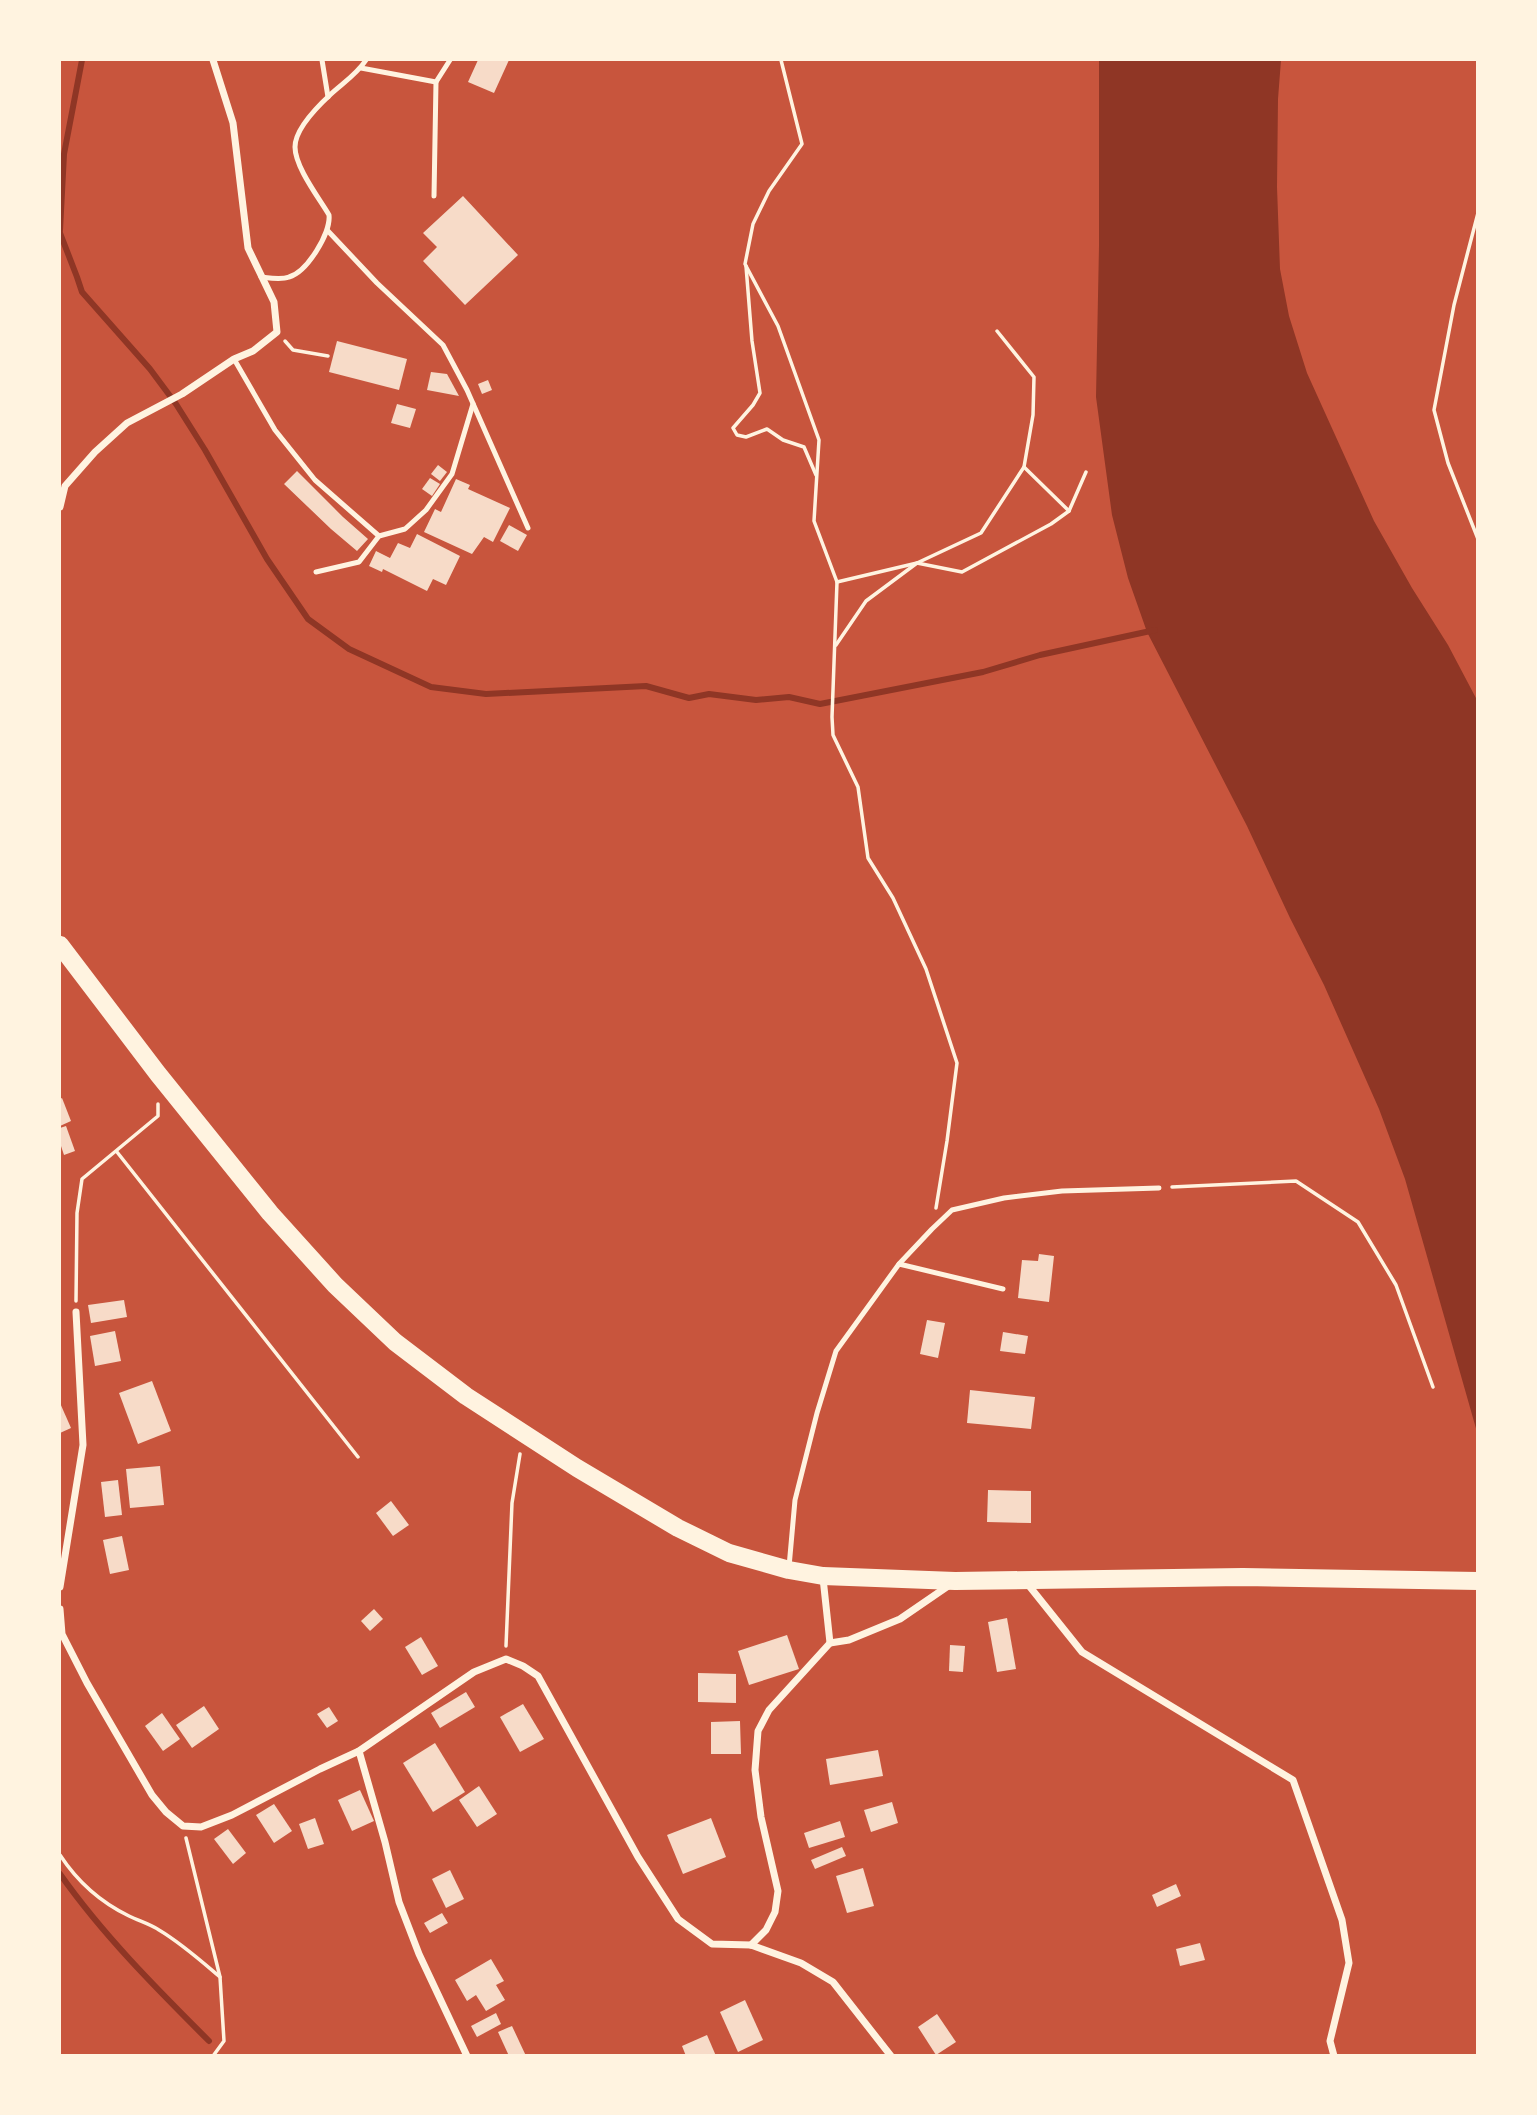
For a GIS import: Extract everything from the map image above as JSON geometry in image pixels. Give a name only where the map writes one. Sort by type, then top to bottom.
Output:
[{"type":"main road","points":[[60,946],[158,1074],[270,1213],[335,1285],[395,1342],[466,1396],[577,1468],[678,1528],[729,1553],[789,1570],[823,1576],[955,1581],[1243,1577],[1478,1581]]},
{"type":"street","points":[[60,508],[65,486],[95,452],[127,423],[182,394],[234,359],[253,351],[277,331],[274,302],[248,248],[233,123],[213,60]]},
{"type":"street","points":[[60,1587],[83,1445],[76,1312]]},
{"type":"street","points":[[823,1576],[830,1643]]},
{"type":"street","points":[[1024,1579],[1082,1652],[1293,1780],[1342,1920],[1349,1963],[1330,2041],[1334,2056]]},
{"type":"street","points":[[751,1945],[766,1930],[775,1912],[778,1891],[755,1770],[758,1731],[769,1710],[830,1643],[849,1640],[900,1619],[955,1581]]},
{"type":"street","points":[[60,1609],[62,1634],[87,1683],[152,1796],[183,1826],[201,1827],[233,1815],[359,1751],[474,1672],[506,1659],[523,1666],[538,1676],[638,1857],[678,1919],[712,1944],[751,1945],[801,1963],[833,1982],[891,2056]]},
{"type":"street","points":[[359,1751],[399,1902],[419,1954],[467,2056]]},
{"type":"lane","points":[[322,60],[328,97]]},
{"type":"lane","points":[[261,277],[287,278],[296,274],[311,258],[328,231],[329,215],[297,161],[295,145],[316,108],[366,60]]},
{"type":"lane","points":[[434,196],[436,82],[450,60]]},
{"type":"lane","points":[[360,68],[436,82]]},
{"type":"lane","points":[[328,231],[377,283],[443,345],[473,403],[528,528]]},
{"type":"lane","points":[[234,359],[275,430],[314,480],[379,536]]},
{"type":"lane","points":[[316,572],[359,562],[379,536],[405,528],[426,510],[452,474],[473,403]]},
{"type":"lane","points":[[789,1570],[795,1500],[836,1351],[898,1264],[952,1210],[1004,1198],[1062,1191],[1159,1188]]},
{"type":"lane","points":[[898,1264],[1003,1289]]},
{"type":"path","points":[[781,60],[802,144],[769,191],[753,224],[745,264],[752,341],[761,393],[733,428],[737,435],[746,437],[767,429],[783,440],[804,447],[817,477]]},
{"type":"path","points":[[1478,214],[1454,305],[1434,410],[1448,463],[1478,539]]},
{"type":"path","points":[[745,264],[778,326],[819,440],[814,521],[837,582],[833,734],[858,787],[868,858],[893,898],[926,969],[957,1063],[932,1229]]},
{"type":"path","points":[[277,331],[293,350],[328,356]]},
{"type":"path","points":[[835,647],[866,601],[917,563],[981,533],[1024,467],[1033,415],[1034,377],[997,331]]},
{"type":"path","points":[[1024,467],[1069,511]]},
{"type":"path","points":[[837,582],[917,563],[962,572],[1051,524],[1069,511],[1086,472]]},
{"type":"path","points":[[76,1312],[77,1213],[82,1179],[159,1116],[158,1074]]},
{"type":"path","points":[[117,1152],[358,1457]]},
{"type":"path","points":[[1159,1188],[1296,1181],[1358,1222],[1396,1285],[1433,1387]]},
{"type":"path","points":[[506,1659],[512,1503],[520,1454]]},
{"type":"path","points":[[183,1826],[220,1977],[224,2041],[213,2056]]},
{"type":"path","points":[[60,1855],[71,1871],[98,1898],[155,1927],[178,1942],[220,1977]]},
{"type":"shaded area","points":[[1099,60],[1281,60],[1277,187],[1280,269],[1289,316],[1307,373],[1374,521],[1448,645],[1477,700],[1477,1432],[1405,1179],[1379,1109],[1324,985],[1247,826],[1147,632],[1128,578],[1112,515],[1096,397]]},
{"type":"building","points":[[478,60],[509,60],[494,93],[468,82]]},
{"type":"building","points":[[463,196],[518,255],[465,305],[423,261],[437,247],[423,233]]},
{"type":"building","points":[[337,341],[407,359],[399,390],[329,372]]},
{"type":"building","points":[[431,372],[447,374],[459,396],[427,390]]},
{"type":"building","points":[[488,380],[492,390],[482,394],[478,384]]},
{"type":"building","points":[[397,404],[416,409],[410,428],[391,423]]},
{"type":"building","points":[[438,465],[447,472],[440,481],[431,474]]},
{"type":"building","points":[[297,471],[368,539],[357,551],[284,484]]},
{"type":"building","points":[[430,478],[440,484],[432,496],[422,489]]},
{"type":"building","points":[[456,479],[470,485],[468,489],[510,508],[493,542],[484,537],[472,554],[424,532],[435,509],[441,512]]},
{"type":"building","points":[[509,525],[527,535],[518,551],[500,541]]},
{"type":"building","points":[[417,534],[460,556],[446,585],[433,579],[427,591],[383,569],[382,572],[369,566],[376,551],[390,558],[398,543],[410,548]]},
{"type":"building","points":[[62,1098],[71,1121],[60,1126],[60,1099]]},
{"type":"building","points":[[66,1126],[75,1151],[64,1155],[60,1143],[60,1128]]},
{"type":"building","points":[[1039,1254],[1054,1256],[1049,1302],[1018,1298],[1022,1260],[1038,1261]]},
{"type":"building","points":[[124,1300],[127,1317],[91,1323],[88,1305]]},
{"type":"building","points":[[927,1320],[945,1323],[938,1358],[920,1354]]},
{"type":"building","points":[[115,1331],[121,1361],[95,1366],[90,1336]]},
{"type":"building","points":[[1003,1332],[1028,1336],[1025,1354],[1000,1351]]},
{"type":"building","points":[[152,1381],[171,1431],[138,1444],[119,1393]]},
{"type":"building","points":[[970,1390],[1035,1397],[1031,1429],[967,1423]]},
{"type":"building","points":[[60,1403],[71,1428],[60,1433]]},
{"type":"building","points":[[160,1466],[164,1505],[130,1508],[126,1469]]},
{"type":"building","points":[[118,1480],[122,1515],[105,1517],[101,1482]]},
{"type":"building","points":[[988,1490],[1031,1491],[1031,1523],[987,1522]]},
{"type":"building","points":[[391,1501],[409,1525],[393,1536],[376,1513]]},
{"type":"building","points":[[122,1536],[129,1570],[110,1574],[103,1540]]},
{"type":"building","points":[[374,1609],[383,1619],[370,1631],[361,1621]]},
{"type":"building","points":[[1007,1618],[1016,1669],[997,1672],[988,1622]]},
{"type":"building","points":[[787,1635],[799,1669],[749,1685],[738,1651]]},
{"type":"building","points":[[421,1637],[438,1666],[422,1675],[405,1647]]},
{"type":"building","points":[[950,1645],[965,1646],[963,1672],[949,1671]]},
{"type":"building","points":[[698,1673],[736,1674],[736,1703],[698,1702]]},
{"type":"building","points":[[466,1692],[475,1707],[440,1728],[431,1713]]},
{"type":"building","points":[[523,1704],[544,1739],[520,1752],[500,1717]]},
{"type":"building","points":[[204,1706],[219,1729],[192,1748],[176,1725]]},
{"type":"building","points":[[329,1707],[338,1721],[327,1728],[317,1714]]},
{"type":"building","points":[[162,1713],[180,1739],[163,1751],[145,1726]]},
{"type":"building","points":[[740,1721],[741,1754],[711,1754],[711,1722]]},
{"type":"building","points":[[435,1743],[465,1792],[433,1812],[403,1763]]},
{"type":"building","points":[[878,1750],[883,1776],[830,1785],[826,1759]]},
{"type":"building","points":[[479,1786],[497,1814],[477,1827],[459,1800]]},
{"type":"building","points":[[360,1790],[374,1821],[352,1831],[338,1800]]},
{"type":"building","points":[[892,1802],[898,1823],[871,1832],[864,1810]]},
{"type":"building","points":[[274,1804],[292,1831],[274,1843],[256,1815]]},
{"type":"building","points":[[315,1818],[324,1844],[308,1849],[299,1824]]},
{"type":"building","points":[[711,1818],[726,1857],[683,1874],[667,1835]]},
{"type":"building","points":[[840,1821],[845,1837],[809,1848],[804,1833]]},
{"type":"building","points":[[228,1829],[246,1853],[233,1864],[214,1839]]},
{"type":"building","points":[[842,1847],[846,1856],[815,1869],[811,1860]]},
{"type":"building","points":[[863,1868],[874,1906],[847,1913],[836,1876]]},
{"type":"building","points":[[450,1870],[464,1899],[446,1908],[432,1879]]},
{"type":"building","points":[[1176,1884],[1181,1896],[1157,1907],[1152,1895]]},
{"type":"building","points":[[442,1913],[448,1923],[430,1933],[424,1923]]},
{"type":"building","points":[[1200,1943],[1205,1960],[1180,1966],[1176,1949]]},
{"type":"building","points":[[491,1959],[504,1981],[496,1985],[505,2000],[486,2011],[476,1995],[467,2001],[455,1980]]},
{"type":"building","points":[[745,2000],[763,2040],[738,2052],[720,2012]]},
{"type":"building","points":[[496,2013],[501,2024],[477,2037],[471,2026]]},
{"type":"building","points":[[937,2014],[956,2042],[936,2055],[918,2027]]},
{"type":"building","points":[[512,2026],[526,2056],[509,2056],[498,2032]]},
{"type":"building","points":[[707,2035],[716,2056],[686,2056],[682,2046]]},
{"type":"waterway","points":[[60,230],[64,154],[82,60]]},
{"type":"waterway","points":[[60,233],[82,292],[150,369],[176,404],[267,559],[308,619],[349,649],[431,687],[486,694],[646,686],[689,698],[709,694],[756,700],[789,697],[820,704],[983,672],[1040,655],[1155,630]]},
{"type":"waterway","points":[[60,1874],[112,1940],[209,2041]]}]
